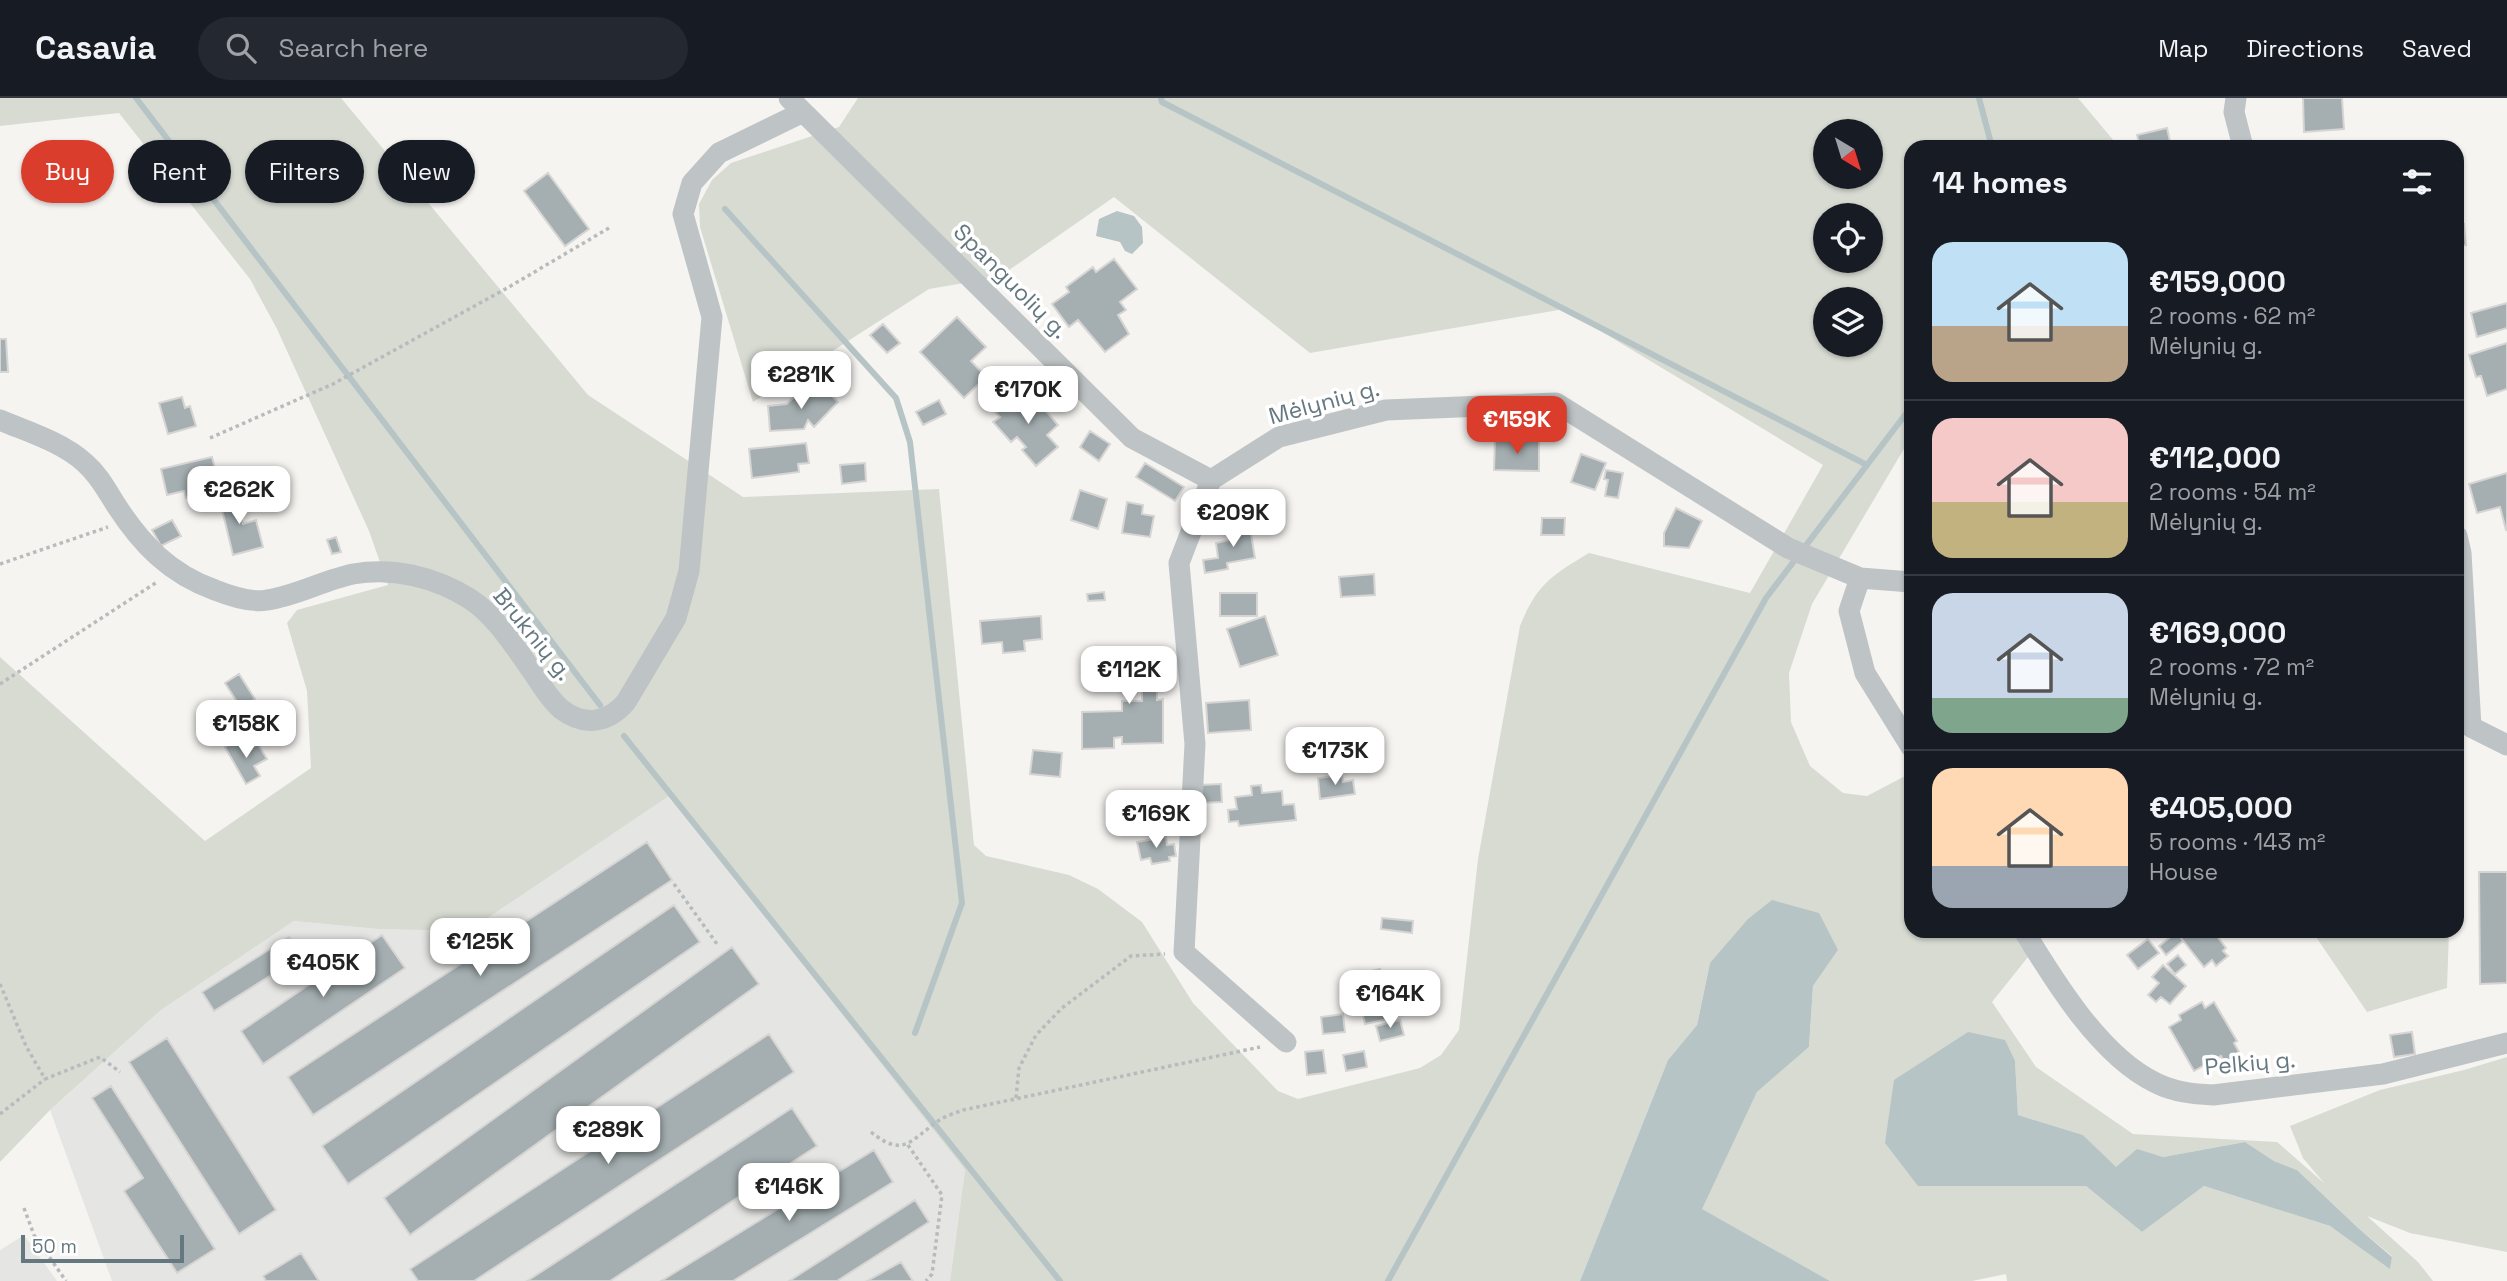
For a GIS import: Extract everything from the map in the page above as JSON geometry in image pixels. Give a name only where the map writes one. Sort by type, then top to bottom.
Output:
[{"type":"street","points":[[2236,98],[2234,112],[2241,140]]},
{"type":"street","name":"Spanguolių g.","points":[[796,105],[1132,438],[1211,480]]},
{"type":"street","name":"Bruknių g.","points":[[0,420],[65,449],[84,461],[97,474],[127,521],[153,554],[174,571],[214,590],[265,601],[351,575],[379,571],[413,575],[444,584],[472,600],[491,618],[548,696],[562,710],[588,721],[601,721],[616,713],[626,702],[676,618],[689,571],[712,317],[683,214],[692,183],[719,153],[796,105]]},
{"type":"street","name":"Mėlynių g.","points":[[1211,480],[1279,437],[1386,410],[1556,403],[1788,548],[1860,578]]},
{"type":"street","points":[[1211,480],[1179,563],[1195,744],[1184,952],[1286,1042]]},
{"type":"street","points":[[1904,581],[1860,578],[1849,611],[1865,673],[1904,736]]},
{"type":"street","points":[[2464,605],[2471,727],[2507,745]]},
{"type":"street","name":"Pelkių g.","points":[[2029,938],[2084,1017],[2111,1049],[2133,1069],[2157,1084],[2186,1093],[2213,1095],[2382,1074],[2507,1043]]},
{"type":"path","points":[[210,438],[332,384],[509,287],[609,228]]},
{"type":"path","points":[[0,564],[127,521]]},
{"type":"path","points":[[0,684],[174,571]]},
{"type":"path","points":[[674,884],[717,944]]},
{"type":"path","points":[[1016,1098],[1018,1068],[1036,1035],[1062,1009],[1131,956],[1184,952]]},
{"type":"path","points":[[0,984],[26,1046],[46,1079]]},
{"type":"path","points":[[871,1132],[887,1145],[908,1145],[940,1119],[963,1110],[1286,1042]]},
{"type":"path","points":[[0,1114],[46,1079],[100,1057],[120,1072]]},
{"type":"path","points":[[908,1145],[942,1195],[932,1274],[926,1281]]},
{"type":"path","points":[[24,1208],[34,1235],[66,1281]]},
{"type":"shaded area","points":[[0,98],[341,98],[378,142],[378,203],[428,203],[588,395],[743,497],[939,489],[974,845],[986,856],[1069,875],[1098,889],[1142,922],[1193,1003],[1278,1091],[1298,1099],[1420,1068],[1441,1055],[1459,1030],[1478,859],[1520,626],[1539,591],[1555,575],[1589,553],[1750,593],[1823,465],[1564,309],[1310,353],[1114,197],[999,277],[929,289],[753,402],[700,227],[699,204],[712,180],[731,163],[839,127],[858,98],[2078,98],[2113,140],[1904,140],[1904,449],[1812,604],[1789,673],[1791,722],[1810,766],[1843,793],[1867,796],[1904,777],[1904,938],[2016,938],[2028,957],[1992,1002],[2036,1067],[2133,1134],[2277,1142],[2324,1183],[2303,1158],[2290,1126],[2380,1090],[2507,1057],[2507,1252],[2410,1233],[2367,1216],[2418,1262],[2433,1281],[2007,1281],[2006,1274],[1972,1281],[1830,1281],[1701,1209],[1757,1092],[1809,1047],[1813,986],[1838,950],[1710,963],[1697,1025],[1668,1060],[1580,1281],[950,1281],[965,1170],[669,796],[468,931],[378,929],[294,921],[161,1010],[50,1110],[0,1162],[0,657],[205,841],[311,768],[307,691],[287,623],[297,610],[388,585],[369,531],[277,329],[250,279],[190,203],[231,203],[231,140],[140,140],[119,113],[0,126]],"holes":[[[2015,1061],[2018,1115],[2083,1135],[2116,1168],[2137,1150],[2163,1157],[2245,1142],[2274,1161],[2297,1170],[2392,1256],[2390,1268],[2330,1226],[2204,1186],[2142,1232],[2086,1186],[1918,1186]]]},
{"type":"shaded area","points":[[1117,211],[1134,216],[1142,227],[1143,243],[1132,254],[1125,251],[1120,242],[1096,236],[1099,219]]},
{"type":"shaded area","points":[[669,796],[965,1170],[950,1281],[112,1281],[50,1110],[161,1010],[294,921],[378,929],[468,930]]},
{"type":"shaded area","points":[[1772,900],[1819,913],[1838,950],[1813,986],[1809,1047],[1757,1092],[1702,1209],[1830,1281],[1580,1281],[1668,1060],[1697,1025],[1710,963],[1748,919]]},
{"type":"shaded area","points":[[2317,938],[2449,938],[2447,988],[2367,1012]]},
{"type":"shaded area","points":[[1968,1032],[2005,1040],[2015,1061],[2018,1115],[2083,1135],[2116,1167],[2137,1149],[2163,1157],[2245,1142],[2274,1161],[2297,1170],[2392,1257],[2390,1269],[2330,1226],[2204,1186],[2142,1232],[2086,1186],[1918,1186],[1885,1143],[1894,1080]]},
{"type":"shaded area","points":[[24,1235],[57,1281],[0,1281],[0,1250]]},
{"type":"building","points":[[2303,98],[2342,98],[2344,129],[2304,132]]},
{"type":"building","points":[[2167,128],[2170,140],[2138,140],[2137,135]]},
{"type":"building","points":[[548,173],[589,229],[565,246],[524,191]]},
{"type":"building","points":[[1114,259],[1137,289],[1120,302],[1126,310],[1118,315],[1129,334],[1105,352],[1078,320],[1069,327],[1052,304],[1069,292],[1066,287],[1093,267],[1096,272]]},
{"type":"building","points":[[2507,303],[2507,328],[2477,337],[2471,313]]},
{"type":"building","points":[[957,317],[986,347],[971,361],[986,377],[964,398],[920,352]]},
{"type":"building","points":[[883,324],[900,343],[887,353],[870,335]]},
{"type":"building","points":[[0,339],[6,339],[8,372],[0,372]]},
{"type":"building","points":[[2507,343],[2507,389],[2487,396],[2481,376],[2476,377],[2469,355]]},
{"type":"building","points":[[820,384],[838,402],[814,427],[808,420],[804,429],[770,431],[768,406],[787,404],[796,395],[803,402]]},
{"type":"building","points":[[1025,387],[1058,425],[1047,435],[1058,447],[1036,466],[1022,450],[1026,447],[1017,437],[1011,442],[993,422],[1000,417],[996,413]]},
{"type":"building","points":[[182,397],[185,408],[190,406],[196,426],[168,434],[159,403]]},
{"type":"building","points":[[939,400],[946,414],[923,425],[916,412]]},
{"type":"building","points":[[1090,431],[1110,444],[1099,461],[1080,447]]},
{"type":"building","points":[[1495,440],[1539,441],[1539,471],[1494,470]]},
{"type":"building","points":[[806,443],[809,463],[798,464],[799,472],[752,478],[749,449]]},
{"type":"building","points":[[1581,454],[1606,463],[1595,490],[1571,482]]},
{"type":"building","points":[[212,457],[215,469],[202,473],[207,493],[186,498],[184,491],[167,495],[161,469]]},
{"type":"building","points":[[865,463],[866,481],[842,484],[840,465]]},
{"type":"building","points":[[1145,463],[1184,487],[1175,501],[1136,477]]},
{"type":"building","points":[[1606,470],[1623,473],[1618,498],[1605,496],[1608,480],[1604,479]]},
{"type":"building","points":[[2507,473],[2506,530],[2500,507],[2477,513],[2469,484]]},
{"type":"building","points":[[234,489],[243,524],[256,520],[263,547],[233,555],[218,493]]},
{"type":"building","points":[[1080,490],[1107,499],[1098,529],[1071,520]]},
{"type":"building","points":[[1127,502],[1143,505],[1142,514],[1154,516],[1150,537],[1122,533]]},
{"type":"building","points":[[1676,508],[1702,521],[1689,548],[1664,546],[1664,533]]},
{"type":"building","points":[[1542,518],[1565,518],[1564,535],[1541,535]]},
{"type":"building","points":[[172,520],[181,536],[161,546],[152,530]]},
{"type":"building","points":[[1249,522],[1255,558],[1227,563],[1228,569],[1205,573],[1203,560],[1218,558],[1216,543],[1234,539],[1232,525]]},
{"type":"building","points":[[336,537],[341,552],[332,554],[327,540]]},
{"type":"building","points":[[1374,574],[1375,595],[1341,597],[1339,577]]},
{"type":"building","points":[[1104,592],[1105,600],[1088,601],[1087,594]]},
{"type":"building","points":[[1220,593],[1257,593],[1257,616],[1220,616]]},
{"type":"building","points":[[1041,616],[1042,639],[1024,641],[1025,651],[1003,653],[1002,642],[982,644],[980,621]]},
{"type":"building","points":[[1265,616],[1278,655],[1240,667],[1227,629]]},
{"type":"building","points":[[1161,653],[1161,682],[1157,682],[1157,700],[1163,699],[1163,743],[1122,744],[1122,737],[1114,738],[1114,748],[1082,749],[1082,712],[1122,711],[1122,701],[1142,701],[1142,682],[1111,683],[1111,654]]},
{"type":"building","points":[[239,674],[255,699],[241,708],[225,683]]},
{"type":"building","points":[[1249,700],[1251,730],[1208,733],[1206,703]]},
{"type":"building","points":[[239,739],[246,751],[258,744],[267,759],[254,766],[260,776],[246,784],[225,747]]},
{"type":"building","points":[[1033,750],[1062,753],[1060,777],[1030,774]]},
{"type":"building","points":[[1342,775],[1343,782],[1353,780],[1355,794],[1320,799],[1318,778]]},
{"type":"building","points":[[1221,784],[1222,802],[1201,803],[1200,785]]},
{"type":"building","points":[[1261,785],[1262,793],[1282,791],[1283,805],[1294,804],[1296,820],[1239,826],[1238,821],[1229,822],[1228,810],[1237,809],[1235,797],[1252,795],[1251,786]]},
{"type":"building","points":[[1107,800],[1123,801],[1122,821],[1107,821]]},
{"type":"building","points":[[1166,837],[1167,845],[1174,844],[1176,856],[1169,857],[1170,861],[1152,864],[1150,858],[1141,860],[1137,842]]},
{"type":"building","points":[[647,842],[672,880],[313,1115],[288,1077]]},
{"type":"building","points":[[2479,872],[2507,872],[2507,983],[2480,984]]},
{"type":"building","points":[[674,905],[700,942],[348,1184],[322,1146]]},
{"type":"building","points":[[1382,918],[1413,921],[1412,933],[1381,929]]},
{"type":"building","points":[[382,935],[405,968],[263,1064],[241,1031]]},
{"type":"building","points":[[289,937],[302,956],[214,1011],[202,992]]},
{"type":"building","points":[[2169,938],[2181,938],[2183,941],[2166,955],[2159,946]]},
{"type":"building","points":[[2181,938],[2218,938],[2228,956],[2216,966],[2212,960],[2204,967]]},
{"type":"building","points":[[2148,939],[2159,953],[2138,969],[2127,955]]},
{"type":"building","points":[[732,947],[759,984],[410,1235],[384,1198]]},
{"type":"building","points":[[2178,955],[2186,965],[2175,974],[2167,964]]},
{"type":"building","points":[[2163,965],[2186,986],[2170,1004],[2161,997],[2156,1002],[2148,995],[2159,983],[2152,977]]},
{"type":"building","points":[[1380,969],[1382,977],[1387,975],[1394,1004],[1385,1006],[1388,1019],[1365,1024],[1356,983],[1364,981],[1362,973]]},
{"type":"building","points":[[2202,1002],[2205,1008],[2214,1002],[2237,1041],[2234,1043],[2243,1059],[2227,1068],[2221,1056],[2194,1071],[2169,1027],[2181,1020],[2179,1015]]},
{"type":"building","points":[[1343,1014],[1345,1032],[1323,1034],[1321,1017]]},
{"type":"building","points":[[1400,1020],[1404,1035],[1380,1041],[1376,1026]]},
{"type":"building","points":[[2412,1032],[2415,1054],[2394,1057],[2390,1035]]},
{"type":"building","points":[[769,1034],[794,1072],[474,1281],[418,1281],[410,1269]]},
{"type":"building","points":[[167,1038],[276,1210],[239,1234],[129,1062]]},
{"type":"building","points":[[1323,1050],[1326,1073],[1307,1075],[1305,1052]]},
{"type":"building","points":[[1364,1051],[1367,1067],[1346,1071],[1343,1055]]},
{"type":"building","points":[[111,1086],[215,1249],[177,1273],[124,1191],[143,1178],[92,1098]]},
{"type":"building","points":[[792,1108],[817,1146],[610,1281],[527,1281]]},
{"type":"building","points":[[874,1150],[893,1182],[733,1281],[661,1281]]},
{"type":"building","points":[[915,1200],[929,1222],[837,1281],[789,1281]]},
{"type":"building","points":[[301,1253],[319,1281],[266,1281],[263,1276]]},
{"type":"building","points":[[901,1262],[913,1281],[867,1281]]},
{"type":"waterway","points":[[136,98],[600,705]]},
{"type":"waterway","points":[[1161,98],[1162,102],[1867,465]]},
{"type":"waterway","points":[[1979,98],[1990,140]]},
{"type":"waterway","points":[[725,209],[896,398],[910,442],[962,903],[915,1033]]},
{"type":"waterway","points":[[1388,1281],[1766,598],[1904,416]]},
{"type":"waterway","points":[[624,736],[1060,1281]]}]
